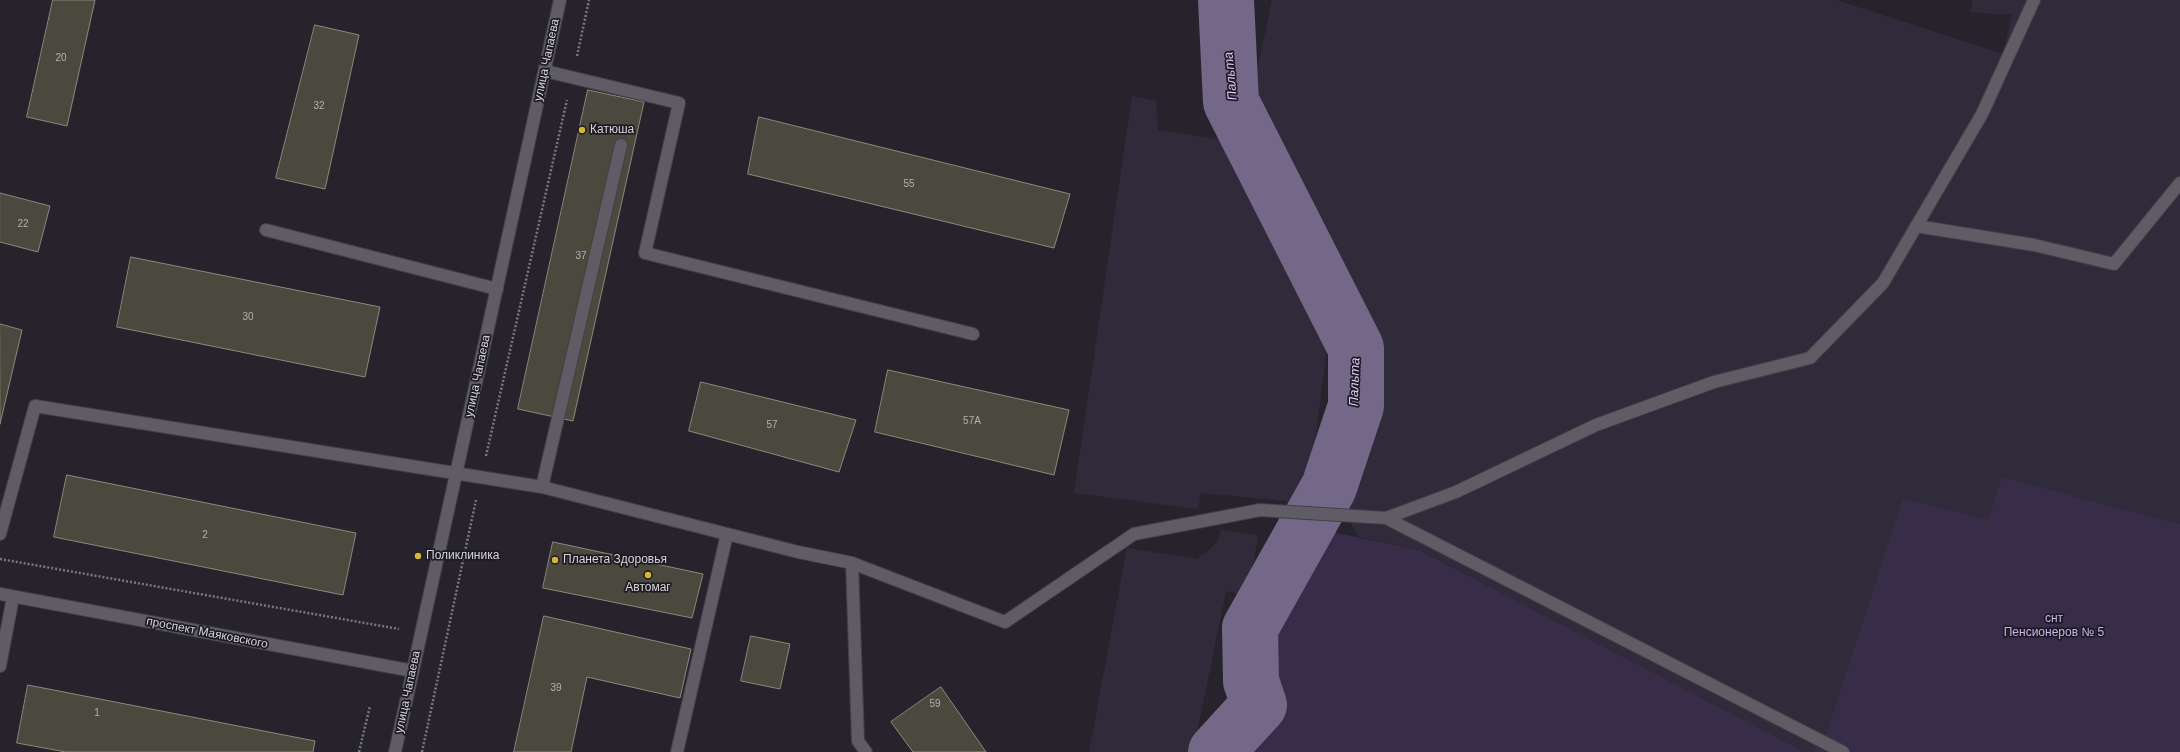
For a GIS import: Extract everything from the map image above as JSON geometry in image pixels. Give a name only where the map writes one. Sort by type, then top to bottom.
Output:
[{"type":"street","name":"улица Чапаева","points":[[395,752],[560,0]]},
{"type":"street","points":[[1386,518],[1456,492],[1596,425],[1714,382],[1810,358],[1883,283],[1982,114],[2034,0]]},
{"type":"street","points":[[544,71],[678,103],[645,253],[973,334]]},
{"type":"street","points":[[542,487],[621,145]]},
{"type":"street","points":[[1916,226],[2034,246],[2114,264],[2180,183]]},
{"type":"street","points":[[266,230],[497,289]]},
{"type":"street","points":[[0,534],[35,406],[542,487],[798,552],[852,563],[1005,622],[1134,534],[1260,510],[1386,518],[1843,752]]},
{"type":"street","points":[[677,752],[727,534]]},
{"type":"street","points":[[852,563],[858,746],[866,752]]},
{"type":"street","name":"проспект Маяковского","points":[[0,594],[413,671]]},
{"type":"street","points":[[0,666],[13,597]]},
{"type":"path","points":[[422,752],[481,477],[589,0]]},
{"type":"path","points":[[0,560],[447,637]]},
{"type":"path","points":[[359,752],[370,706]]},
{"type":"shaded area","points":[[1272,0],[1836,0],[2003,54],[2012,15],[1971,12],[1972,0],[2180,0],[2180,524],[2002,477],[1988,519],[1903,498],[1827,731],[1813,752],[1805,752],[1419,550],[1359,537],[1335,498],[1372,372],[1360,307],[1251,99]]},
{"type":"shaded area","points":[[1132,96],[1156,101],[1158,130],[1235,142],[1329,332],[1307,503],[1201,493],[1198,509],[1074,493]]},
{"type":"shaded area","points":[[1221,530],[1258,535],[1248,596],[1226,591],[1193,752],[1089,752],[1127,548],[1197,559],[1217,543]]},
{"type":"green space","name":"снт Пенсионеров № 5","points":[[2002,477],[2180,524],[2180,752],[1813,752],[1827,731],[1903,498],[1988,519]]},
{"type":"green space","points":[[1307,527],[1419,550],[1805,752],[1216,752],[1259,705],[1251,681],[1250,628]]},
{"type":"building","points":[[53,0],[95,0],[67,126],[27,117]]},
{"type":"building","points":[[315,25],[359,35],[325,189],[276,178]]},
{"type":"building","points":[[588,90],[644,102],[573,421],[518,409]]},
{"type":"building","points":[[759,117],[1070,194],[1054,248],[748,174]]},
{"type":"building","points":[[0,193],[50,206],[38,252],[0,242]]},
{"type":"building","points":[[131,257],[380,307],[365,377],[117,327]]},
{"type":"building","points":[[0,324],[22,330],[0,424]]},
{"type":"building","points":[[888,370],[1069,410],[1054,475],[875,432]]},
{"type":"building","points":[[701,382],[856,420],[839,472],[689,431]]},
{"type":"building","points":[[67,475],[356,533],[343,595],[54,537]]},
{"type":"building","points":[[553,542],[703,574],[692,618],[543,588]]},
{"type":"building","points":[[544,616],[691,649],[680,698],[587,677],[571,752],[514,752]]},
{"type":"building","points":[[751,636],[790,644],[780,689],[741,681]]},
{"type":"building","points":[[28,685],[315,741],[313,752],[66,752],[17,743]]},
{"type":"building","points":[[941,687],[986,752],[913,752],[891,722]]},
{"type":"waterway","name":"Пальта","points":[[1216,752],[1259,705],[1251,681],[1250,628],[1329,487],[1356,406],[1356,348],[1231,102],[1226,0]]},
{"type":"place","name":"Катюша","points":[[582,130]]},
{"type":"place","name":"Поликлиника","points":[[418,556]]},
{"type":"place","name":"Планета Здоровья","points":[[555,560]]},
{"type":"place","name":"Автомаг","points":[[648,575]]}]
